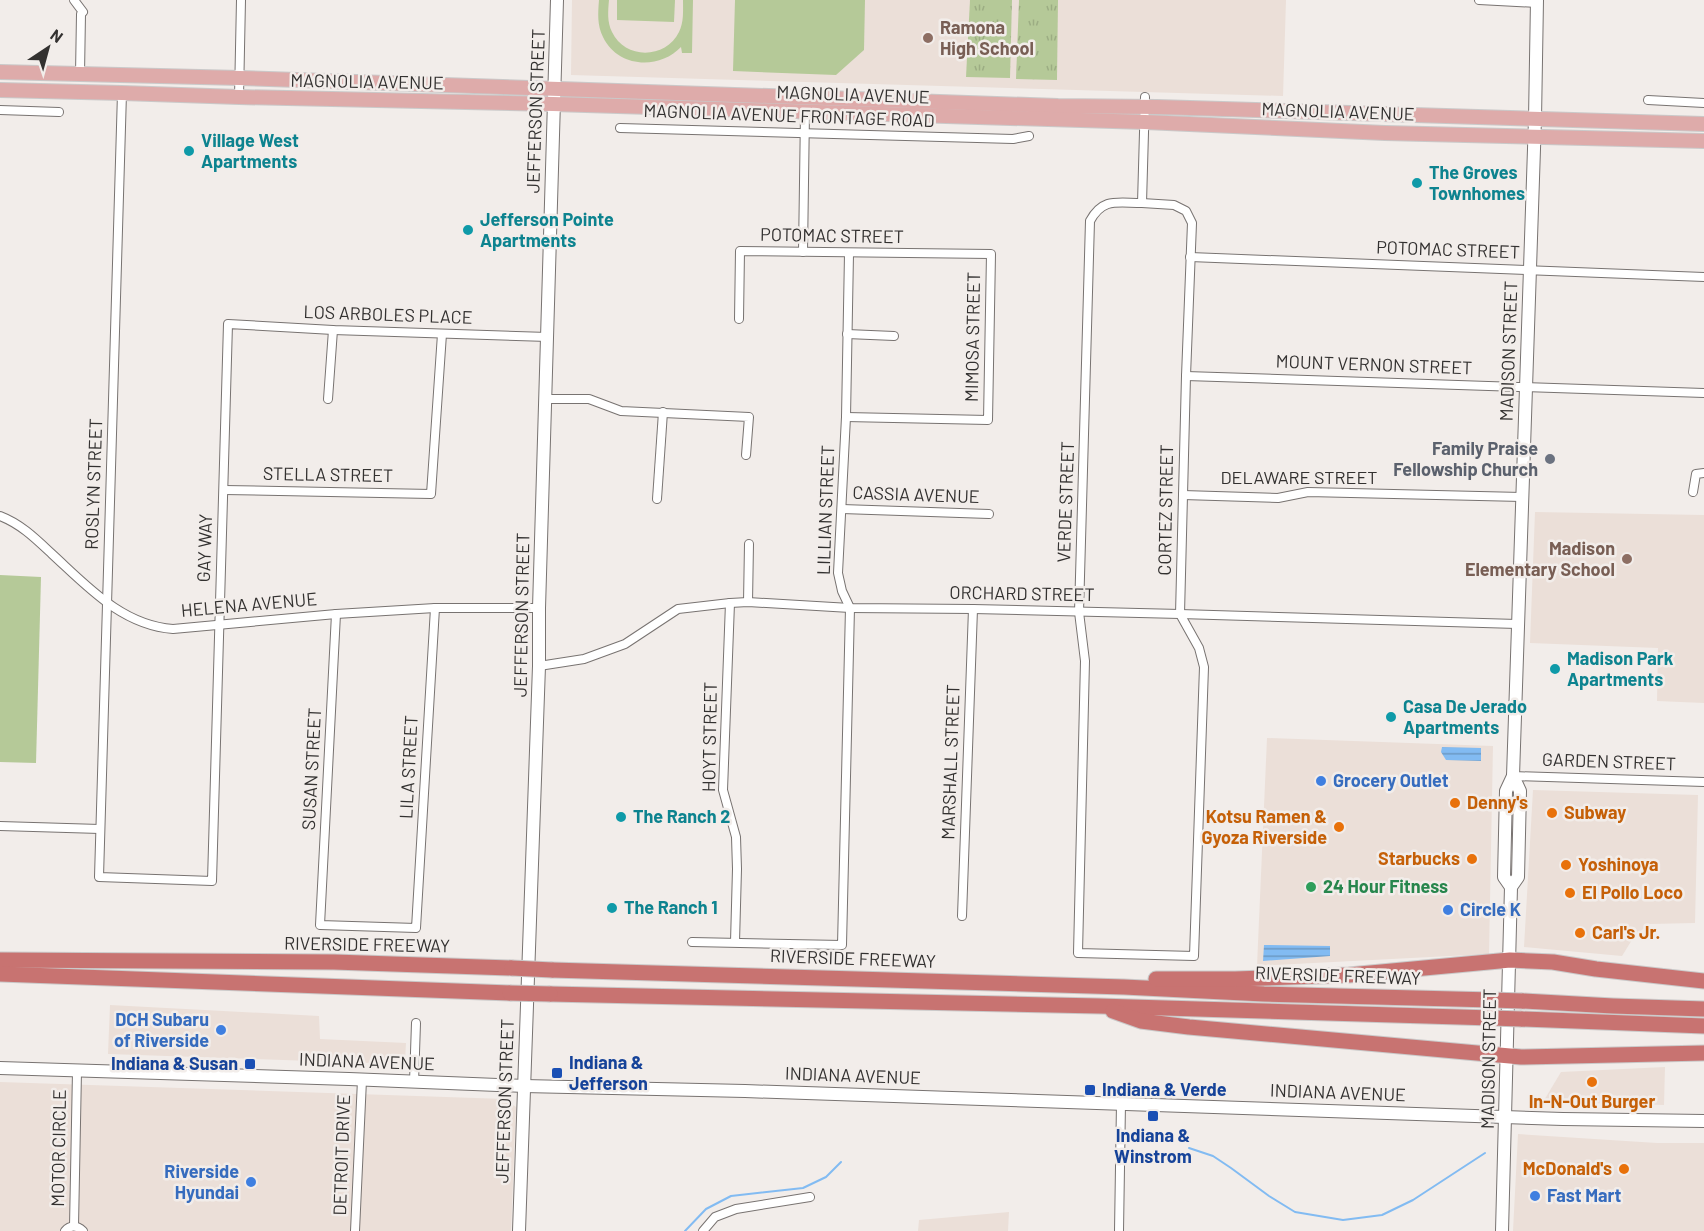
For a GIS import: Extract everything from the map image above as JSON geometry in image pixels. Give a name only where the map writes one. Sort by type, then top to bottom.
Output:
[{"type":"highway","name":"RIVERSIDE FREEWAY","points":[[0,960],[334,962],[1124,987],[1704,1009]]},
{"type":"highway","points":[[1124,987],[1144,979],[1349,975],[1510,960],[1553,962],[1704,981]]},
{"type":"highway","name":"RIVERSIDE FREEWAY","points":[[0,974],[510,993],[1099,1006],[1704,1026]]},
{"type":"highway","points":[[1099,1006],[1141,1021],[1256,1034],[1507,1056],[1704,1053]]},
{"type":"main road","name":"JEFFERSON STREET","points":[[519,1231],[539,666],[557,0]]},
{"type":"main road","name":"MADISON STREET","points":[[1502,1231],[1511,887],[1504,877],[1506,791],[1513,776],[1537,1]]},
{"type":"main road","name":"MAGNOLIA AVENUE","points":[[0,72],[1058,106],[1145,102],[1704,124]]},
{"type":"main road","name":"MAGNOLIA AVENUE","points":[[0,90],[239,98],[553,104],[1145,122],[1385,133],[1704,141]]},
{"type":"main road","name":"INDIANA AVENUE","points":[[0,1068],[1506,1117],[1704,1121]]},
{"type":"street","points":[[74,0],[82,12],[81,74]]},
{"type":"street","points":[[239,98],[241,0]]},
{"type":"street","points":[[1479,0],[1537,1]]},
{"type":"street","name":"ROSLYN STREET","points":[[99,877],[122,93]]},
{"type":"street","points":[[1648,100],[1704,103]]},
{"type":"street","points":[[1142,203],[1145,102]]},
{"type":"street","points":[[0,110],[59,112]]},
{"type":"street","points":[[803,252],[805,112]]},
{"type":"street","name":"MAGNOLIA AVENUE FRONTAGE ROAD","points":[[620,128],[1013,139],[1029,136]]},
{"type":"street","name":"CORTEZ STREET","points":[[1142,203],[1174,205],[1186,211],[1192,223],[1180,614],[1203,657],[1204,667],[1194,956]]},
{"type":"street","name":"VERDE STREET","points":[[1142,203],[1105,204],[1096,210],[1090,221],[1079,612],[1085,662],[1078,953],[1194,956]]},
{"type":"street","name":"POTOMAC STREET","points":[[739,319],[740,251],[991,254]]},
{"type":"street","name":"LILLIAN STREET","points":[[735,942],[842,945],[850,608],[842,591],[838,573],[846,417],[849,254]]},
{"type":"street","name":"MIMOSA STREET","points":[[846,417],[988,420],[991,254]]},
{"type":"street","name":"POTOMAC STREET","points":[[1190,257],[1704,277]]},
{"type":"street","name":"LOS ARBOLES PLACE","points":[[228,324],[548,337]]},
{"type":"street","name":"GAY WAY","points":[[99,877],[212,880],[228,324]]},
{"type":"street","points":[[328,399],[333,330]]},
{"type":"street","name":"STELLA STREET","points":[[224,490],[431,494],[442,334]]},
{"type":"street","points":[[847,334],[894,336]]},
{"type":"street","name":"MOUNT VERNON STREET","points":[[1186,376],[1704,393]]},
{"type":"street","points":[[545,399],[589,399],[621,411],[748,417],[746,455]]},
{"type":"street","points":[[657,499],[663,412]]},
{"type":"street","points":[[1693,492],[1696,474],[1704,473]]},
{"type":"street","name":"DELAWARE STREET","points":[[1183,495],[1278,498],[1315,492],[1522,497]]},
{"type":"street","name":"CASSIA AVENUE","points":[[842,509],[989,514]]},
{"type":"street","name":"HELENA AVENUE","points":[[0,516],[14,521],[121,614],[160,628],[173,629],[336,614],[435,608],[539,608]]},
{"type":"street","points":[[748,602],[749,544]]},
{"type":"street","name":"ORCHARD STREET","points":[[539,666],[584,659],[624,644],[678,609],[748,602],[850,608],[973,609],[1517,624]]},
{"type":"street","name":"HOYT STREET","points":[[730,603],[723,789],[736,837],[735,942]]},
{"type":"street","name":"LILA STREET","points":[[320,925],[416,928],[435,608]]},
{"type":"street","name":"MARSHALL STREET","points":[[962,916],[973,609]]},
{"type":"street","name":"SUSAN STREET","points":[[320,925],[336,614]]},
{"type":"street","name":"GARDEN STREET","points":[[1513,776],[1704,782]]},
{"type":"street","points":[[0,826],[100,829]]},
{"type":"street","points":[[692,942],[735,942]]},
{"type":"street","points":[[414,1082],[416,1023]]},
{"type":"street","name":"MOTOR CIRCLE","points":[[74,1226],[77,1071]]},
{"type":"street","name":"DETROIT DRIVE","points":[[356,1231],[362,1080]]},
{"type":"street","points":[[1119,1231],[1121,1103]]},
{"type":"street","points":[[703,1231],[715,1217],[736,1209],[810,1197]]},
{"type":"street","points":[[64,1231],[74,1226],[83,1231]]},
{"type":"shaded area","name":"Ramona High School","points":[[572,0],[1286,0],[1283,96],[571,75]]},
{"type":"shaded area","points":[[1535,512],[1704,515],[1704,703],[1657,701],[1658,648],[1530,643]]},
{"type":"shaded area","points":[[1267,738],[1493,746],[1489,954],[1257,966]]},
{"type":"shaded area","points":[[1533,790],[1698,795],[1695,923],[1650,924],[1635,935],[1622,956],[1524,947]]},
{"type":"shaded area","points":[[110,1005],[319,1016],[320,1039],[406,1043],[405,1061],[400,1064],[108,1054]]},
{"type":"shaded area","points":[[1665,1067],[1664,1105],[1543,1102],[1561,1072]]},
{"type":"shaded area","points":[[0,1082],[505,1099],[516,1107],[511,1231],[0,1231]]},
{"type":"shaded area","points":[[1518,1134],[1657,1143],[1704,1143],[1704,1231],[1513,1231]]},
{"type":"shaded area","points":[[1009,1212],[1008,1231],[918,1231],[919,1220]]},
{"type":"green space","points":[[599,0],[609,0],[609,24],[618,41],[626,48],[646,53],[665,47],[673,41],[682,24],[683,0],[693,0],[692,53],[682,53],[681,47],[662,60],[651,62],[628,60],[618,55],[601,32],[598,19]]},
{"type":"green space","points":[[617,0],[675,0],[674,22],[617,20]]},
{"type":"green space","points":[[735,0],[865,0],[864,50],[836,75],[733,71]]},
{"type":"green space","points":[[970,0],[1012,0],[1010,78],[966,77]]},
{"type":"green space","points":[[1019,0],[1058,0],[1057,80],[1016,79]]},
{"type":"green space","points":[[0,575],[41,577],[36,763],[0,762]]},
{"type":"water","points":[[1442,747],[1481,748],[1481,761],[1446,760],[1441,752]]},
{"type":"water","points":[[1264,945],[1330,946],[1330,956],[1263,961]]},
{"type":"waterway","points":[[1189,1148],[1213,1156],[1295,1212],[1343,1220],[1382,1215],[1413,1200],[1485,1153]]},
{"type":"waterway","points":[[685,1231],[706,1209],[731,1196],[803,1188],[826,1177],[841,1162]]},
{"type":"place","name":"Ramona High School","points":[[928,38]]},
{"type":"place","name":"Village West Apartments","points":[[189,151]]},
{"type":"place","name":"The Groves Townhomes","points":[[1417,183]]},
{"type":"place","name":"Jefferson Pointe Apartments","points":[[468,230]]},
{"type":"place","name":"Family Praise Fellowship Church","points":[[1550,459]]},
{"type":"place","name":"Madison Elementary School","points":[[1627,559]]},
{"type":"place","name":"Madison Park Apartments","points":[[1555,669]]},
{"type":"place","name":"Casa De Jerado Apartments","points":[[1391,717]]},
{"type":"place","name":"Grocery Outlet","points":[[1321,781]]},
{"type":"place","name":"Denny's","points":[[1455,803]]},
{"type":"place","name":"Subway","points":[[1552,813]]},
{"type":"place","name":"The Ranch 2","points":[[621,817]]},
{"type":"place","name":"Kotsu Ramen & Gyoza Riverside","points":[[1339,827]]},
{"type":"place","name":"Starbucks","points":[[1472,859]]},
{"type":"place","name":"Yoshinoya","points":[[1566,865]]},
{"type":"place","name":"24 Hour Fitness","points":[[1311,887]]},
{"type":"place","name":"El Pollo Loco","points":[[1570,893]]},
{"type":"place","name":"The Ranch 1","points":[[612,908]]},
{"type":"place","name":"Circle K","points":[[1448,910]]},
{"type":"place","name":"Carl's Jr.","points":[[1580,933]]},
{"type":"place","name":"DCH Subaru of Riverside","points":[[221,1030]]},
{"type":"place","name":"Indiana & Susan","points":[[250,1064]]},
{"type":"place","name":"Indiana & Jefferson","points":[[557,1073]]},
{"type":"place","name":"In-N-Out Burger","points":[[1592,1082]]},
{"type":"place","name":"Indiana & Verde","points":[[1090,1090]]},
{"type":"place","name":"Indiana & Winstrom","points":[[1153,1116]]},
{"type":"place","name":"McDonald's","points":[[1624,1169]]},
{"type":"place","name":"Riverside Hyundai","points":[[251,1182]]},
{"type":"place","name":"Fast Mart","points":[[1535,1196]]}]
